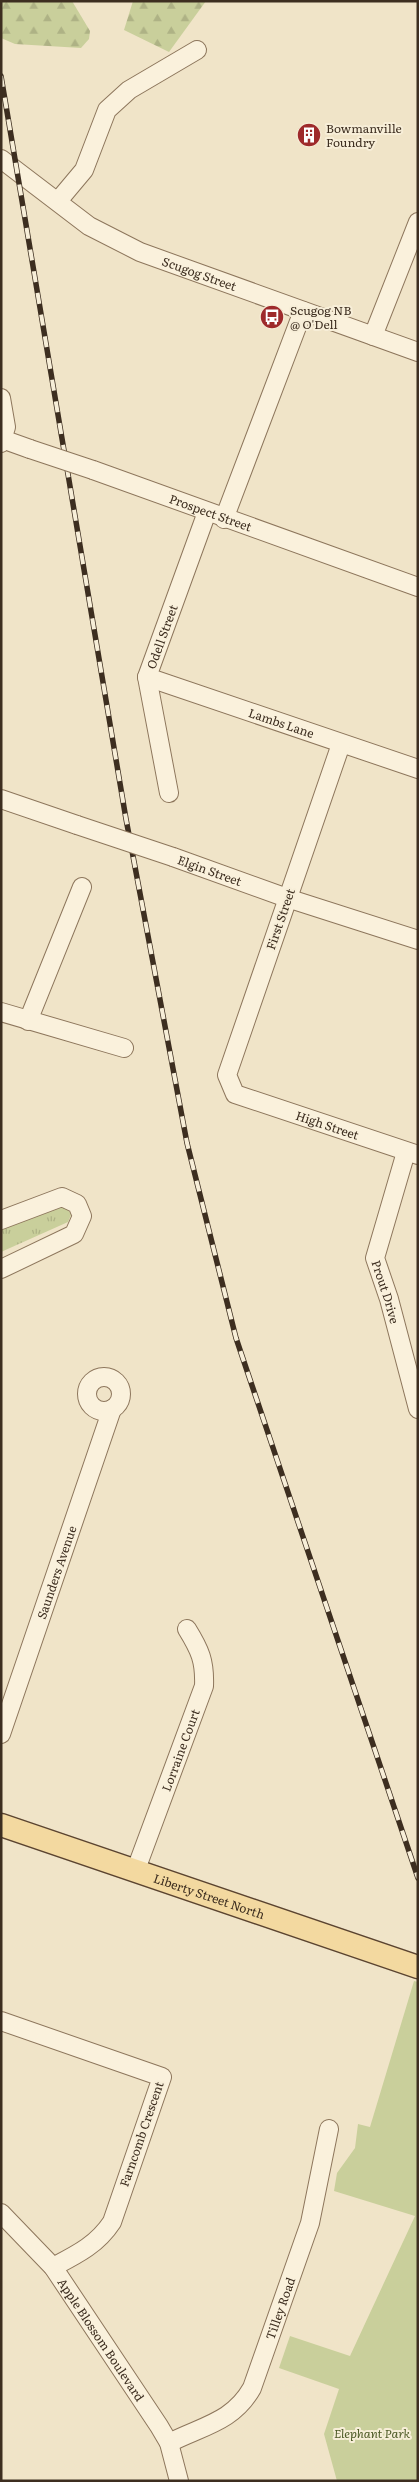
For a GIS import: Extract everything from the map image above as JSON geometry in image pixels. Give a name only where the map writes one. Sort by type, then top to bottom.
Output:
[{"type":"main road","name":"Liberty Street North","points":[[1,1825],[418,1967]]},
{"type":"street","points":[[58,201],[84,170],[107,110],[130,90],[197,50]]},
{"type":"street","name":"Scugog Street","points":[[1,159],[90,226],[140,252],[418,352]]},
{"type":"street","points":[[373,336],[418,222]]},
{"type":"street","points":[[224,519],[303,311]]},
{"type":"street","points":[[1,398],[6,427],[2,441]]},
{"type":"street","name":"Prospect Street","points":[[2,441],[93,470],[224,519],[418,587]]},
{"type":"street","name":"Odell Street","points":[[169,793],[147,677],[207,512]]},
{"type":"street","name":"Lambs Lane","points":[[147,677],[418,769]]},
{"type":"street","name":"First Street","points":[[235,1094],[227,1075],[342,744]]},
{"type":"street","name":"Elgin Street","points":[[1,799],[287,898],[418,940]]},
{"type":"street","points":[[28,1021],[82,887]]},
{"type":"street","points":[[1,1012],[124,1048]]},
{"type":"street","name":"High Street","points":[[235,1094],[412,1153]]},
{"type":"street","name":"Prout Drive","points":[[412,1153],[375,1258],[389,1299],[417,1406]]},
{"type":"street","points":[[1,1220],[62,1197],[77,1204],[82,1216],[74,1234],[1,1269]]},
{"type":"street","name":"Saunders Avenue","points":[[1,1734],[112,1409]]},
{"type":"street","name":"Lorraine Court","points":[[136,1872],[204,1686],[202,1658],[187,1629]]},
{"type":"street","name":"Farncomb Crescent","points":[[1,2021],[162,2077],[112,2222],[104,2235],[94,2244],[52,2267]]},
{"type":"street","name":"Tilley Road","points":[[169,2443],[223,2419],[245,2400],[252,2388],[310,2223],[329,2129]]},
{"type":"street","name":"Apple Blossom Boulevard","points":[[1,2212],[52,2267],[169,2443],[179,2481]]},
{"type":"green space","points":[[1,1],[72,1],[90,31],[89,39],[81,48],[15,44],[1,38]]},
{"type":"green space","points":[[133,1],[206,1],[169,52],[124,30]]},
{"type":"green space","points":[[59,1206],[68,1209],[71,1215],[68,1222],[1,1252],[1,1230]]},
{"type":"green space","name":"Elephant Park","points":[[414,1981],[418,1982],[418,2481],[337,2481],[324,2434],[339,2389],[279,2368],[290,2336],[350,2356],[415,2216],[334,2191],[337,2173],[355,2148],[358,2124],[370,2127]]},
{"type":"railway","points":[[1,76],[126,819],[187,1143],[236,1338],[418,1878]]},
{"type":"place","name":"Bowmanville Foundry","points":[[309,135]]},
{"type":"place","name":"Scugog NB @ O'Dell","points":[[272,317]]}]
